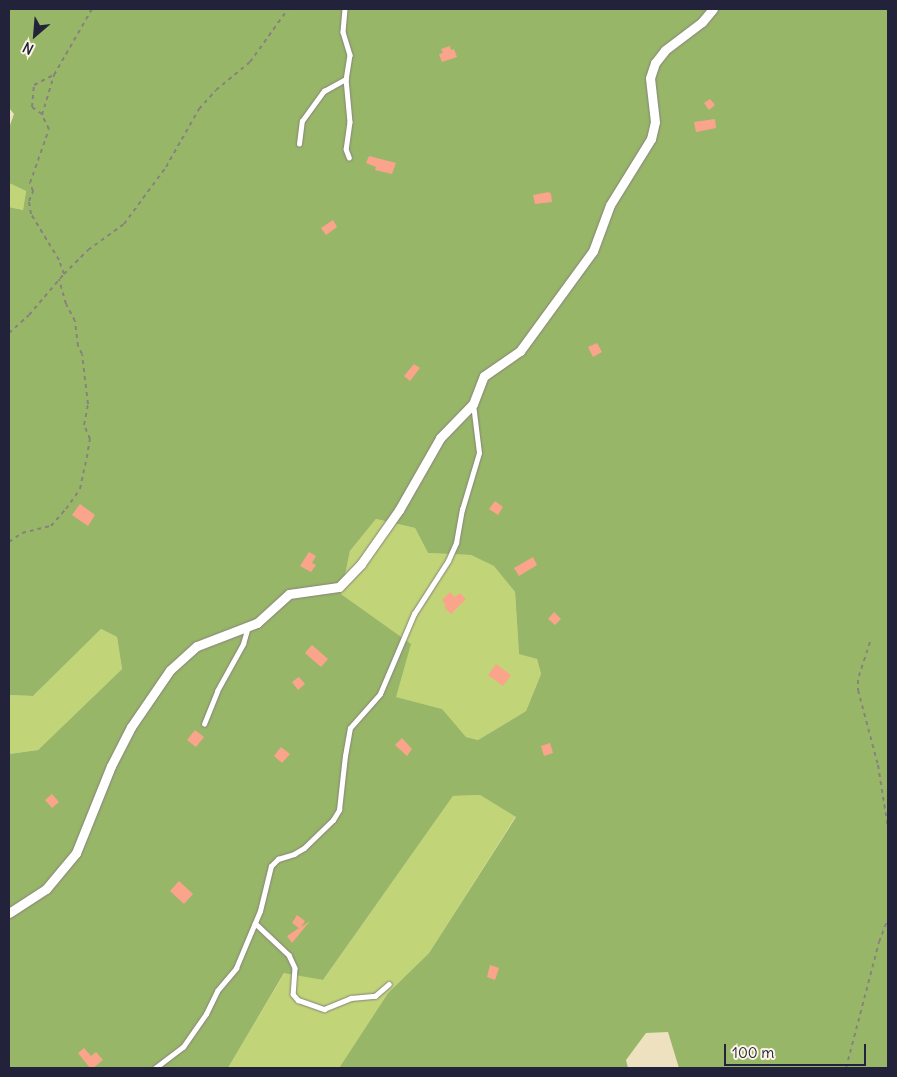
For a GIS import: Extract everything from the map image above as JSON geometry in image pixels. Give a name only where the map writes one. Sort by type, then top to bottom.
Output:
[{"type":"street","points":[[9,912],[46,889],[76,854],[111,766],[131,727],[167,674],[197,646],[248,627],[265,618],[280,600],[289,594],[334,589],[349,579],[399,510],[440,438],[473,404],[484,376],[520,351],[593,251],[610,204],[651,139],[654,122],[650,78],[655,63],[665,50],[702,22],[713,9]]},
{"type":"lane","points":[[345,9],[343,32],[350,55],[346,79],[350,122],[346,149],[349,156]]},
{"type":"lane","points":[[299,144],[302,121],[324,91],[346,79]]},
{"type":"lane","points":[[156,1068],[177,1053],[199,1025],[217,991],[236,968],[255,923],[271,866],[278,859],[294,854],[304,848],[336,816],[341,802],[345,756],[350,728],[380,694],[414,614],[453,551],[462,510],[479,453],[473,404]]},
{"type":"lane","points":[[204,724],[217,691],[243,644],[248,627]]},
{"type":"lane","points":[[255,923],[290,955],[295,968],[293,994],[298,1000],[324,1009],[351,998],[375,996],[389,984]]},
{"type":"path","points":[[42,115],[54,75],[92,9]]},
{"type":"path","points":[[9,333],[29,315],[59,279],[88,250],[124,224],[166,167],[199,109],[216,90],[250,62],[288,9]]},
{"type":"path","points":[[54,75],[34,85],[32,107],[42,115],[49,129],[30,183],[33,191],[29,201],[30,214],[60,260],[64,274]]},
{"type":"path","points":[[9,542],[22,533],[51,526],[66,510],[80,489],[88,450],[90,439],[84,425],[88,404],[82,354],[78,346],[75,321],[66,304],[59,279]]},
{"type":"path","points":[[870,642],[858,680],[858,690],[878,765],[888,828]]},
{"type":"path","points":[[846,1068],[879,942],[888,918]]},
{"type":"green space","points":[[9,9],[888,9],[888,1068],[679,1068],[668,1032],[646,1033],[626,1060],[628,1068],[339,1068],[388,993],[429,953],[516,817],[480,795],[453,796],[323,980],[284,973],[228,1068],[9,1068],[9,754],[38,750],[122,669],[117,637],[101,629],[33,696],[9,695],[9,207],[23,210],[26,191],[9,183],[9,128],[14,114],[9,108]],"holes":[[[376,519],[415,528],[428,553],[471,555],[494,566],[515,592],[519,654],[537,659],[541,674],[526,711],[478,740],[466,737],[442,709],[396,697],[411,644],[341,594],[350,551]]]},
{"type":"green space","points":[[9,183],[26,191],[23,210],[9,207]]},
{"type":"green space","points":[[376,519],[415,528],[428,553],[471,555],[495,566],[515,592],[519,653],[537,659],[541,674],[526,711],[478,740],[466,737],[441,709],[395,697],[410,644],[341,594],[350,551]]},
{"type":"green space","points":[[101,629],[117,637],[122,669],[38,750],[9,754],[9,695],[33,696]]},
{"type":"green space","points":[[480,795],[516,816],[429,953],[388,993],[339,1068],[228,1068],[285,972],[323,980],[453,796]]},
{"type":"building","points":[[450,46],[451,50],[454,49],[457,57],[442,62],[439,54],[443,53],[441,49]]},
{"type":"building","points":[[710,99],[715,105],[709,110],[704,103]]},
{"type":"building","points":[[715,119],[716,128],[696,132],[694,122]]},
{"type":"building","points":[[369,156],[396,163],[392,174],[375,170],[376,167],[366,163]]},
{"type":"building","points":[[549,192],[552,202],[535,204],[533,195]]},
{"type":"building","points":[[333,220],[337,227],[326,235],[321,228]]},
{"type":"building","points":[[597,343],[602,352],[593,357],[588,347]]},
{"type":"building","points":[[414,364],[420,368],[410,381],[404,376]]},
{"type":"building","points":[[495,501],[503,507],[498,515],[489,509]]},
{"type":"building","points":[[80,504],[95,515],[88,526],[72,515]]},
{"type":"building","points":[[309,552],[316,556],[312,563],[316,565],[311,572],[300,566]]},
{"type":"building","points":[[533,557],[537,565],[519,576],[514,568]]},
{"type":"building","points":[[450,592],[455,597],[460,593],[466,599],[451,614],[444,607],[446,605],[442,600]]},
{"type":"building","points":[[554,612],[561,619],[555,625],[548,619]]},
{"type":"building","points":[[312,645],[328,659],[321,667],[305,653]]},
{"type":"building","points":[[496,664],[511,675],[503,686],[488,675]]},
{"type":"building","points":[[299,677],[305,684],[298,690],[292,682]]},
{"type":"building","points":[[195,730],[204,737],[196,747],[187,740]]},
{"type":"building","points":[[402,738],[412,749],[407,756],[395,745]]},
{"type":"building","points":[[550,743],[553,753],[544,756],[541,746]]},
{"type":"building","points":[[281,747],[290,754],[282,763],[274,756]]},
{"type":"building","points":[[52,794],[59,802],[52,808],[45,800]]},
{"type":"building","points":[[179,881],[193,894],[184,904],[170,891]]},
{"type":"building","points":[[297,915],[305,921],[301,927],[310,921],[292,943],[287,936],[299,928],[292,923]]},
{"type":"building","points":[[490,965],[499,968],[495,980],[487,977]]},
{"type":"building","points":[[84,1048],[91,1056],[96,1052],[103,1060],[93,1068],[90,1068],[78,1053]]}]
